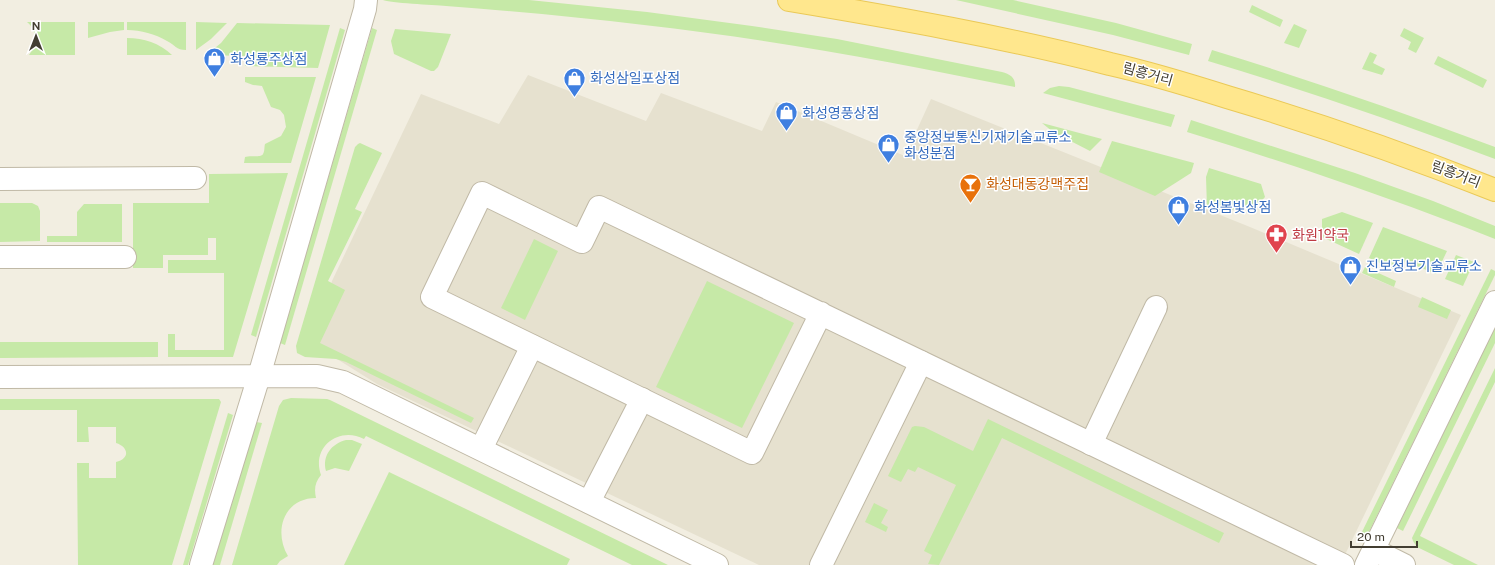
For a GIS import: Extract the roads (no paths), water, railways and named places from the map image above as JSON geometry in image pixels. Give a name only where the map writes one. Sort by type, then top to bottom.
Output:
[{"type":"main road","name":"림흥거리","points":[[789,0],[938,26],[1111,64],[1185,84],[1292,117],[1423,162],[1495,190]]},
{"type":"street","points":[[201,565],[259,376],[365,9],[366,0]]},
{"type":"street","points":[[0,179],[195,178]]},
{"type":"street","points":[[821,313],[752,453],[432,297],[482,194],[582,242],[599,207],[821,313],[1343,565]]},
{"type":"street","points":[[0,257],[125,257]]},
{"type":"street","points":[[1404,565],[1370,558],[1495,302]]},
{"type":"street","points":[[1091,444],[1156,307]]},
{"type":"street","points":[[481,449],[532,346]]},
{"type":"street","points":[[821,565],[921,362]]},
{"type":"street","points":[[0,377],[317,376],[343,382],[717,565]]},
{"type":"street","points":[[589,502],[642,399]]},
{"type":"place","name":"화성룡주상점","points":[[214,78]]},
{"type":"place","name":"화성삼일포상점","points":[[575,98]]},
{"type":"place","name":"화성영풍상점","points":[[786,132]]},
{"type":"place","name":"중앙정보통신기재기술교류소 화성분점","points":[[889,164]]},
{"type":"place","name":"화성대동강맥주집","points":[[971,204]]},
{"type":"place","name":"화성봄빛상점","points":[[1178,226]]},
{"type":"place","name":"화원1약국","points":[[1276,254]]},
{"type":"place","name":"진보정보기술교류소","points":[[1350,286]]}]
